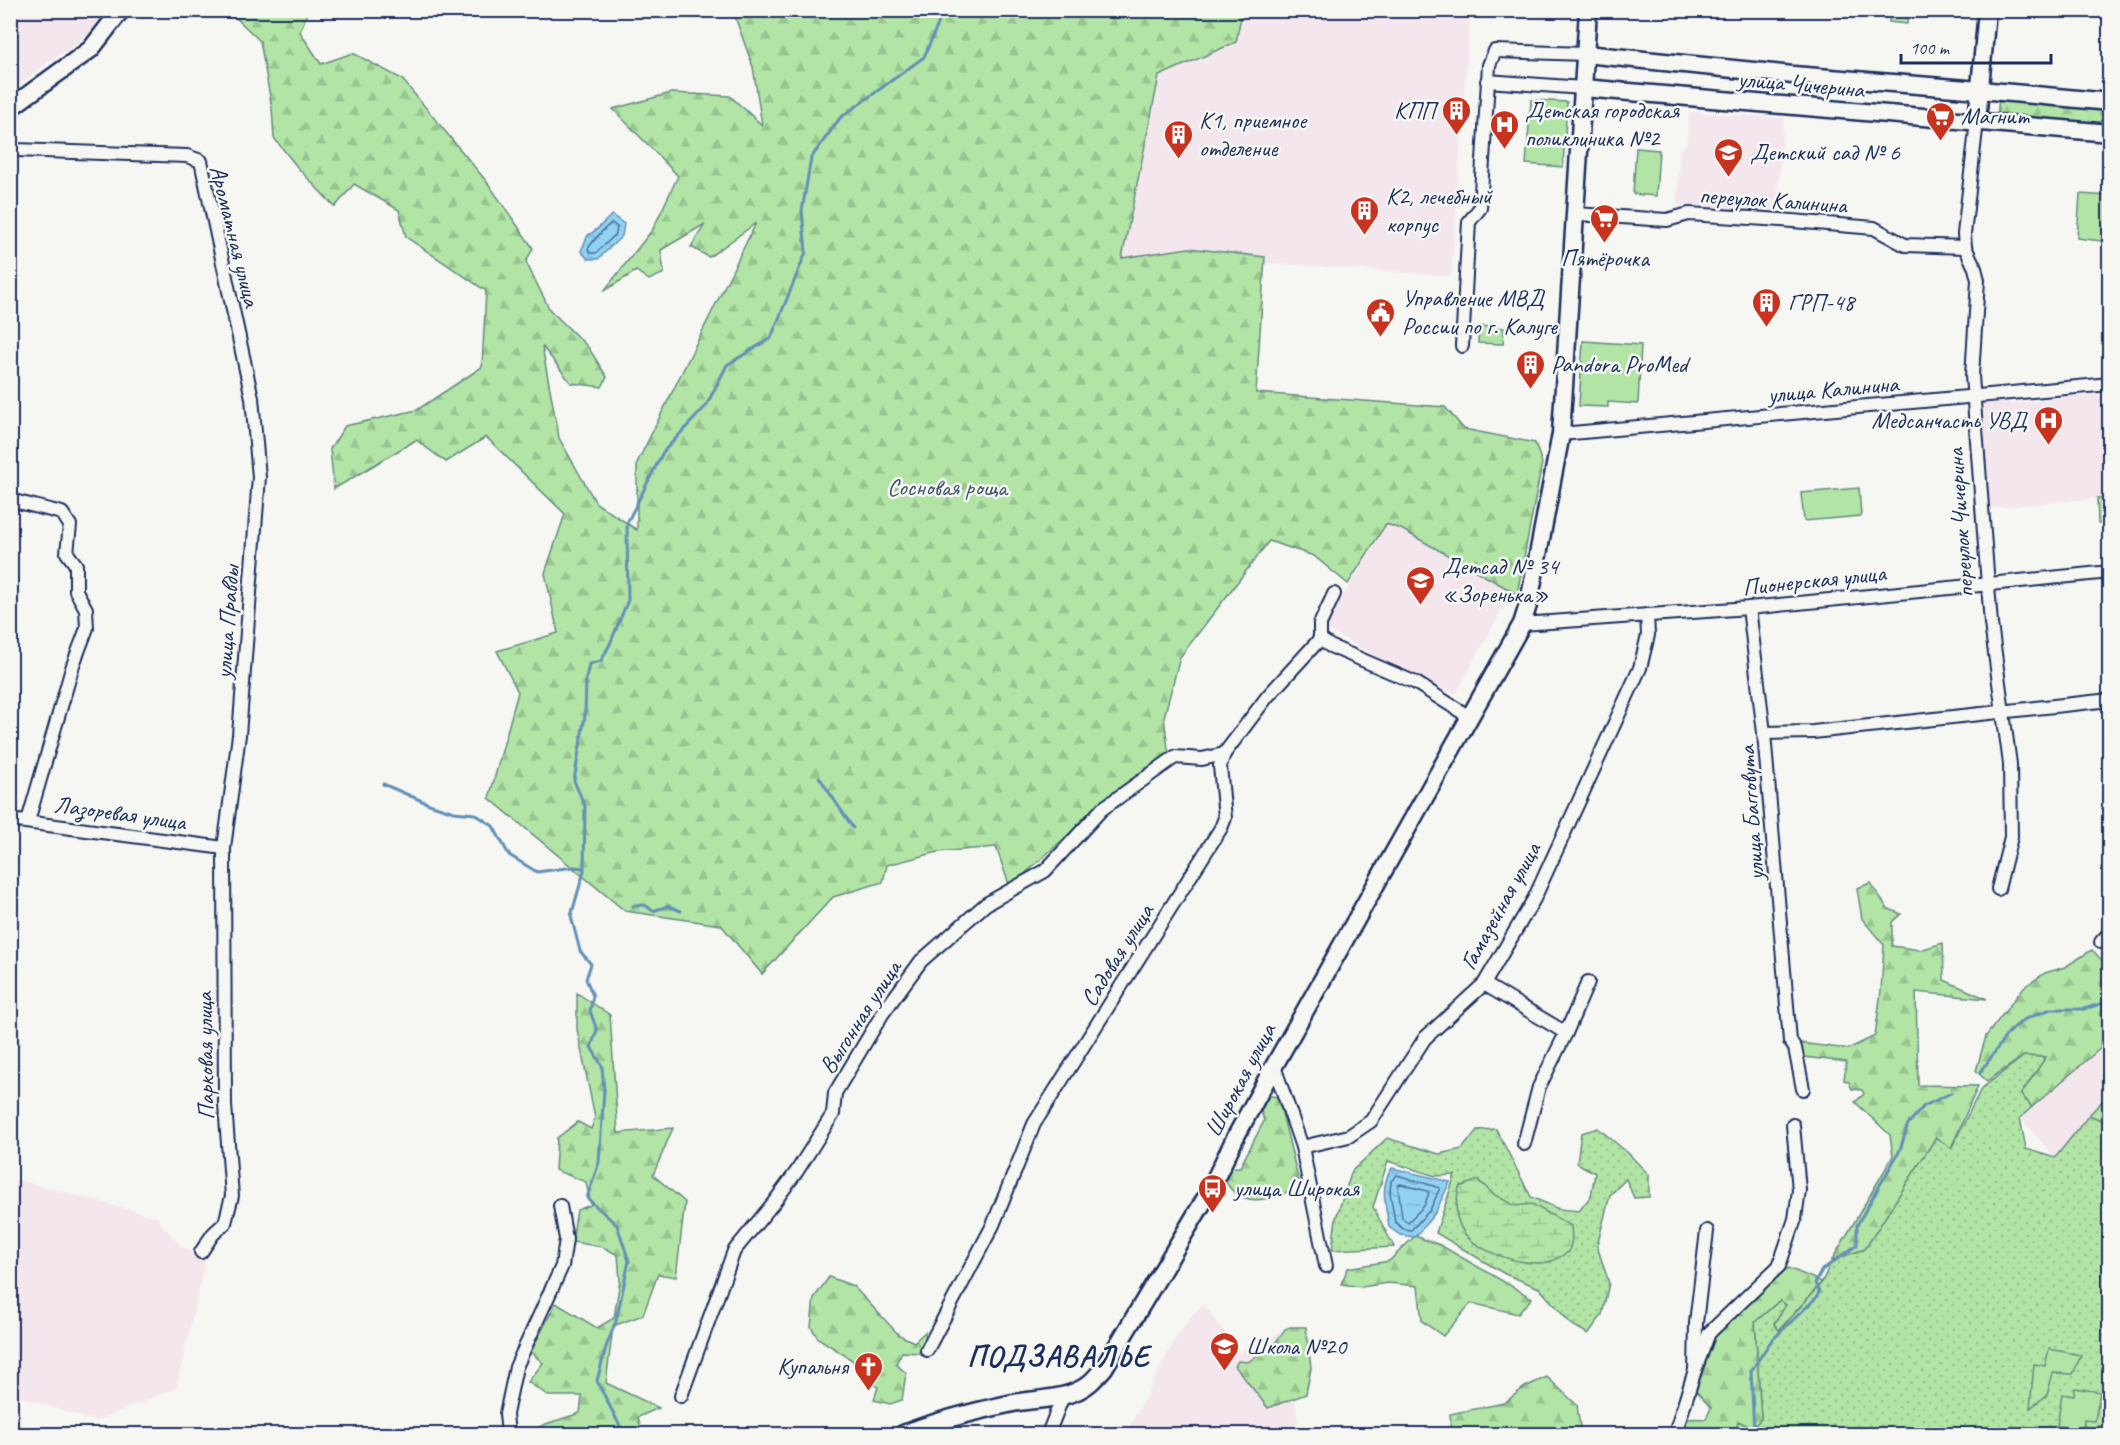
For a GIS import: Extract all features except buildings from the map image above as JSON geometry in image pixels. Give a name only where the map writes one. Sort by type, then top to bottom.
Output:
[{"type":"street","points":[[10,108],[91,49],[121,10]]},
{"type":"street","name":"Широкая улица","points":[[903,1434],[929,1424],[1013,1403],[1063,1396],[1090,1384],[1104,1368],[1208,1194],[1274,1066],[1522,624],[1529,602],[1561,434],[1588,10]]},
{"type":"street","name":"переулок Чичерина","points":[[1987,10],[1965,247],[1978,280],[1972,376],[1988,584],[2010,764],[2011,837],[1998,889]]},
{"type":"street","name":"улица Чичерина","points":[[2109,102],[1792,75],[1586,54],[1495,51],[1489,65],[1488,81],[2109,133]]},
{"type":"street","points":[[1462,346],[1469,222],[1480,208],[1488,81]]},
{"type":"street","name":"Ароматная улица","points":[[10,148],[187,156],[201,161],[252,398]]},
{"type":"street","name":"переулок Калинина","points":[[1575,214],[1667,220],[1689,214],[1781,220],[1874,228],[1905,245],[1965,247]]},
{"type":"street","name":"улица Калинина","points":[[1561,434],[2109,384]]},
{"type":"street","name":"улица Правды","points":[[224,848],[239,735],[259,477],[252,398]]},
{"type":"street","points":[[10,500],[62,513],[70,525],[66,553],[76,565],[76,591],[86,609],[87,628],[73,665],[28,821]]},
{"type":"street","name":"Пионерская улица","points":[[1522,624],[1749,608],[2109,572]]},
{"type":"street","points":[[1224,754],[1267,697],[1320,639],[1320,624],[1334,594]]},
{"type":"street","points":[[1749,608],[1764,733]]},
{"type":"street","name":"Гамазейная улица","points":[[1302,1148],[1349,1136],[1371,1121],[1425,1038],[1484,984],[1533,899],[1640,668],[1648,635],[1647,615]]},
{"type":"street","points":[[1320,639],[1330,646],[1416,683],[1471,718]]},
{"type":"street","name":"улица Багговута","points":[[1803,1089],[1795,1048],[1790,1041],[1764,733],[1813,732],[2109,700]]},
{"type":"street","name":"Садовая улица","points":[[927,1350],[993,1225],[1034,1124],[1226,818],[1220,766],[1224,754]]},
{"type":"street","name":"Выгонная улица","points":[[681,1396],[734,1251],[776,1202],[803,1162],[833,1114],[836,1093],[877,1023],[921,961],[986,904],[1045,871],[1102,809],[1175,757],[1202,759],[1224,754]]},
{"type":"street","name":"Лазоревая улица","points":[[10,820],[224,848]]},
{"type":"street","name":"Парковая улица","points":[[201,1252],[213,1234],[225,1223],[232,1196],[225,1105],[224,848]]},
{"type":"street","points":[[2101,942],[2109,932]]},
{"type":"street","points":[[1524,1144],[1539,1087],[1588,982]]},
{"type":"street","points":[[1484,984],[1566,1033]]},
{"type":"street","points":[[1274,1066],[1302,1148],[1326,1266]]},
{"type":"street","points":[[1675,1434],[1709,1333],[1779,1266],[1794,1219],[1799,1190],[1793,1125]]},
{"type":"street","points":[[508,1434],[506,1414],[516,1367],[562,1266],[566,1239],[560,1206]]},
{"type":"street","points":[[1695,1370],[1696,1323],[1707,1231]]},
{"type":"street","points":[[1048,1434],[1063,1396]]},
{"type":"shaded area","points":[[11,10],[110,11],[91,34],[11,91]]},
{"type":"shaded area","points":[[1167,11],[1470,11],[1451,276],[1285,264],[1113,259]]},
{"type":"shaded area","name":"Детский сад № 6","points":[[1689,112],[1784,118],[1776,212],[1677,205],[1680,150],[1687,143]]},
{"type":"shaded area","name":"Медсанчасть УВД","points":[[2109,394],[2109,497],[1989,508],[1984,404],[2047,401],[2048,399]]},
{"type":"shaded area","name":"Детсад № 34 «Зоренька»","points":[[1418,479],[1516,584],[1456,694],[1390,665],[1324,627],[1386,526]]},
{"type":"shaded area","points":[[2109,1041],[2109,1116],[2089,1115],[2055,1158],[2020,1117]]},
{"type":"shaded area","points":[[10,1178],[156,1217],[182,1247],[206,1258],[176,1388],[95,1421],[11,1394]]},
{"type":"shaded area","name":"Школа №20","points":[[1204,1305],[1239,1352],[1290,1327],[1291,1373],[1298,1423],[1261,1434],[1126,1434],[1178,1334],[1194,1313]]},
{"type":"green space","name":"Сосновая роща","points":[[225,11],[308,11],[300,32],[321,64],[353,53],[402,79],[487,182],[533,248],[526,262],[550,310],[588,347],[607,377],[602,387],[571,383],[542,346],[559,438],[596,503],[637,530],[637,463],[756,223],[709,257],[691,247],[705,224],[661,250],[664,273],[649,280],[636,271],[604,291],[653,229],[678,176],[613,109],[671,93],[730,96],[762,125],[753,67],[733,11],[1242,11],[1236,42],[1159,76],[1122,258],[1189,248],[1265,257],[1256,393],[1445,407],[1464,429],[1535,443],[1542,463],[1517,594],[1401,529],[1386,524],[1348,584],[1314,556],[1269,541],[1180,657],[1164,717],[1169,756],[1098,808],[1010,887],[996,847],[938,852],[887,865],[883,882],[833,897],[762,974],[721,925],[625,911],[489,798],[518,692],[497,651],[558,633],[545,573],[565,514],[486,437],[446,462],[416,440],[334,489],[330,449],[345,426],[417,410],[482,367],[486,291],[406,237],[399,210],[354,184],[335,207],[298,168],[274,138],[272,108],[260,41],[232,14]]},
{"type":"green space","points":[[1889,11],[1908,11],[1907,24],[1889,22]]},
{"type":"green space","points":[[1999,92],[2109,102],[2109,133],[1997,123]]},
{"type":"green space","points":[[1531,100],[1567,102],[1563,167],[1526,164]]},
{"type":"green space","points":[[1636,148],[1659,150],[1656,196],[1633,194]]},
{"type":"green space","points":[[2080,194],[2109,196],[2109,242],[2077,238]]},
{"type":"green space","points":[[1479,326],[1504,328],[1503,344],[1478,343]]},
{"type":"green space","points":[[1583,341],[1641,345],[1638,404],[1608,402],[1608,407],[1579,406]]},
{"type":"green space","points":[[1859,488],[1861,516],[1804,521],[1801,493]]},
{"type":"green space","points":[[2109,497],[2109,523],[2098,524],[2097,498]]},
{"type":"green space","points":[[1871,883],[1887,908],[1901,914],[1892,922],[1892,946],[1920,950],[1943,943],[1944,980],[1987,999],[1916,992],[1918,1085],[1978,1086],[1951,1148],[1936,1137],[1865,1249],[1832,1260],[1893,1156],[1890,1135],[1855,1102],[1864,1094],[1862,1090],[1852,1089],[1849,1082],[1844,1080],[1846,1062],[1804,1057],[1799,1048],[1800,1043],[1848,1049],[1875,1036],[1884,945],[1862,919],[1857,888]]},
{"type":"green space","points":[[2092,950],[2109,967],[2109,1041],[2032,1107],[2021,1094],[2046,1057],[2024,1056],[1987,1081],[1976,1071],[1986,1036],[2024,987],[2045,973],[2065,967]]},
{"type":"green space","points":[[577,993],[610,1015],[618,1133],[673,1128],[653,1175],[685,1202],[676,1277],[658,1274],[643,1315],[613,1326],[606,1383],[659,1408],[638,1417],[642,1434],[528,1434],[543,1425],[580,1413],[582,1396],[549,1396],[528,1382],[543,1363],[531,1352],[556,1303],[597,1328],[614,1318],[620,1280],[618,1255],[603,1247],[572,1242],[577,1210],[591,1205],[586,1182],[555,1170],[557,1138],[578,1122],[591,1129],[595,1118],[577,1029]]},
{"type":"green space","points":[[2024,1056],[2046,1057],[2021,1094],[2032,1107],[2020,1118],[2026,1149],[2055,1158],[2089,1115],[2109,1123],[2109,1173],[2106,1173],[2103,1182],[2110,1189],[2109,1434],[1736,1434],[1738,1421],[1761,1419],[1755,1322],[1780,1300],[1786,1305],[1774,1323],[1780,1330],[1822,1282],[1832,1260],[1865,1248],[1936,1137],[1952,1147],[1981,1089]]},
{"type":"green space","points":[[2109,1094],[2109,1123],[2089,1115]]},
{"type":"green space","points":[[1278,1097],[1299,1182],[1279,1196],[1249,1199],[1238,1195],[1227,1184],[1226,1168],[1240,1167],[1264,1121],[1260,1107],[1263,1098]]},
{"type":"green space","points":[[1598,1128],[1628,1153],[1649,1175],[1649,1197],[1634,1198],[1626,1179],[1610,1195],[1597,1246],[1609,1283],[1602,1315],[1588,1334],[1571,1324],[1539,1288],[1505,1274],[1436,1233],[1455,1175],[1435,1176],[1388,1161],[1373,1207],[1394,1247],[1332,1250],[1336,1218],[1352,1171],[1387,1138],[1439,1154],[1462,1149],[1477,1130],[1496,1129],[1531,1197],[1559,1209],[1579,1211],[1591,1196],[1595,1173],[1577,1163],[1581,1133]]},
{"type":"green space","points":[[1478,1180],[1493,1194],[1515,1206],[1532,1204],[1571,1226],[1572,1239],[1569,1252],[1548,1262],[1524,1262],[1497,1255],[1473,1242],[1464,1233],[1459,1223],[1456,1205],[1459,1187]]},
{"type":"green space","points":[[1415,1236],[1440,1245],[1532,1298],[1518,1314],[1471,1303],[1443,1336],[1422,1321],[1418,1286],[1388,1283],[1361,1287],[1341,1284],[1348,1268],[1389,1261]]},
{"type":"green space","points":[[1788,1268],[1822,1282],[1779,1330],[1774,1324],[1786,1305],[1780,1300],[1755,1322],[1761,1419],[1752,1428],[1738,1421],[1736,1434],[1680,1434],[1685,1418],[1706,1419],[1711,1408],[1696,1391],[1715,1337],[1760,1291]]},
{"type":"green space","points":[[829,1277],[853,1286],[899,1335],[914,1342],[925,1332],[926,1342],[919,1353],[902,1352],[896,1364],[906,1373],[902,1400],[890,1404],[874,1400],[878,1387],[866,1380],[852,1360],[818,1338],[811,1327],[814,1298]]},
{"type":"green space","points":[[1306,1327],[1311,1368],[1306,1394],[1268,1408],[1235,1366],[1238,1361],[1248,1362],[1276,1342],[1285,1329]]},
{"type":"green space","points":[[2049,1349],[2081,1355],[2073,1374],[2053,1373],[2047,1395],[2030,1408],[2034,1364],[2045,1366]]},
{"type":"green space","points":[[1547,1377],[1577,1405],[1581,1434],[1452,1434],[1450,1414],[1504,1403],[1525,1387]]},
{"type":"green space","points":[[2075,1388],[2100,1392],[2095,1421],[2084,1420],[2083,1430],[2057,1426],[2062,1394],[2074,1396]]},
{"type":"water","points":[[612,215],[624,224],[622,236],[598,259],[588,259],[581,251],[588,235]]},
{"type":"water","points":[[1392,1168],[1450,1182],[1435,1213],[1415,1237],[1400,1235],[1389,1227],[1385,1189]]},
{"type":"waterway","points":[[624,1434],[597,1381],[616,1321],[629,1261],[617,1225],[587,1198],[599,1162],[604,1091],[602,1066],[591,1047],[597,1030],[590,1011],[593,996],[586,979],[591,964],[580,951],[571,916],[584,871],[585,806],[574,781],[585,715],[586,679],[589,664],[601,661],[628,600],[627,523],[663,452],[706,406],[727,365],[771,338],[806,252],[802,211],[811,158],[840,118],[924,57],[944,10]]},
{"type":"waterway","points":[[819,777],[853,828]]},
{"type":"waterway","points":[[383,784],[429,804],[454,812],[475,814],[493,826],[509,855],[537,872],[583,868]]},
{"type":"waterway","points":[[633,906],[645,905],[653,911],[668,906],[681,911]]},
{"type":"waterway","points":[[1980,1073],[2008,1033],[2023,1020],[2051,1009],[2084,1009],[2110,1001]]},
{"type":"waterway","points":[[1754,1432],[1751,1371],[1771,1341],[1817,1297],[1819,1292],[1815,1283],[1822,1270],[1857,1245],[1857,1225],[1900,1150],[1908,1124],[1924,1106],[1951,1093]]},
{"type":"place","name":"КПП","points":[[1456,136]]},
{"type":"place","name":"Магнит","points":[[1940,142]]},
{"type":"place","name":"Детская городская поликлиника №2","points":[[1504,150]]},
{"type":"place","name":"К1, приемное отделение","points":[[1178,160]]},
{"type":"place","name":"Детский сад № 6","points":[[1729,178]]},
{"type":"place","name":"К2, лечебный корпус","points":[[1365,236]]},
{"type":"place","name":"Пятёрочка","points":[[1605,244]]},
{"type":"place","name":"ГРП-48","points":[[1767,328]]},
{"type":"place","name":"Управление МВД России по г. Калуге","points":[[1381,338]]},
{"type":"place","name":"Pandora ProMed","points":[[1530,390]]},
{"type":"place","name":"Медсанчасть УВД","points":[[2048,446]]},
{"type":"place","name":"Детсад № 34 «Зоренька»","points":[[1421,606]]},
{"type":"place","name":"улица Широкая","points":[[1213,1214]]},
{"type":"place","name":"Школа №20","points":[[1225,1372]]},
{"type":"place","name":"Купальня","points":[[869,1392]]},
{"type":"district","name":"ПОДЗАВАЛЬЕ","points":[[1059,1356]]}]
